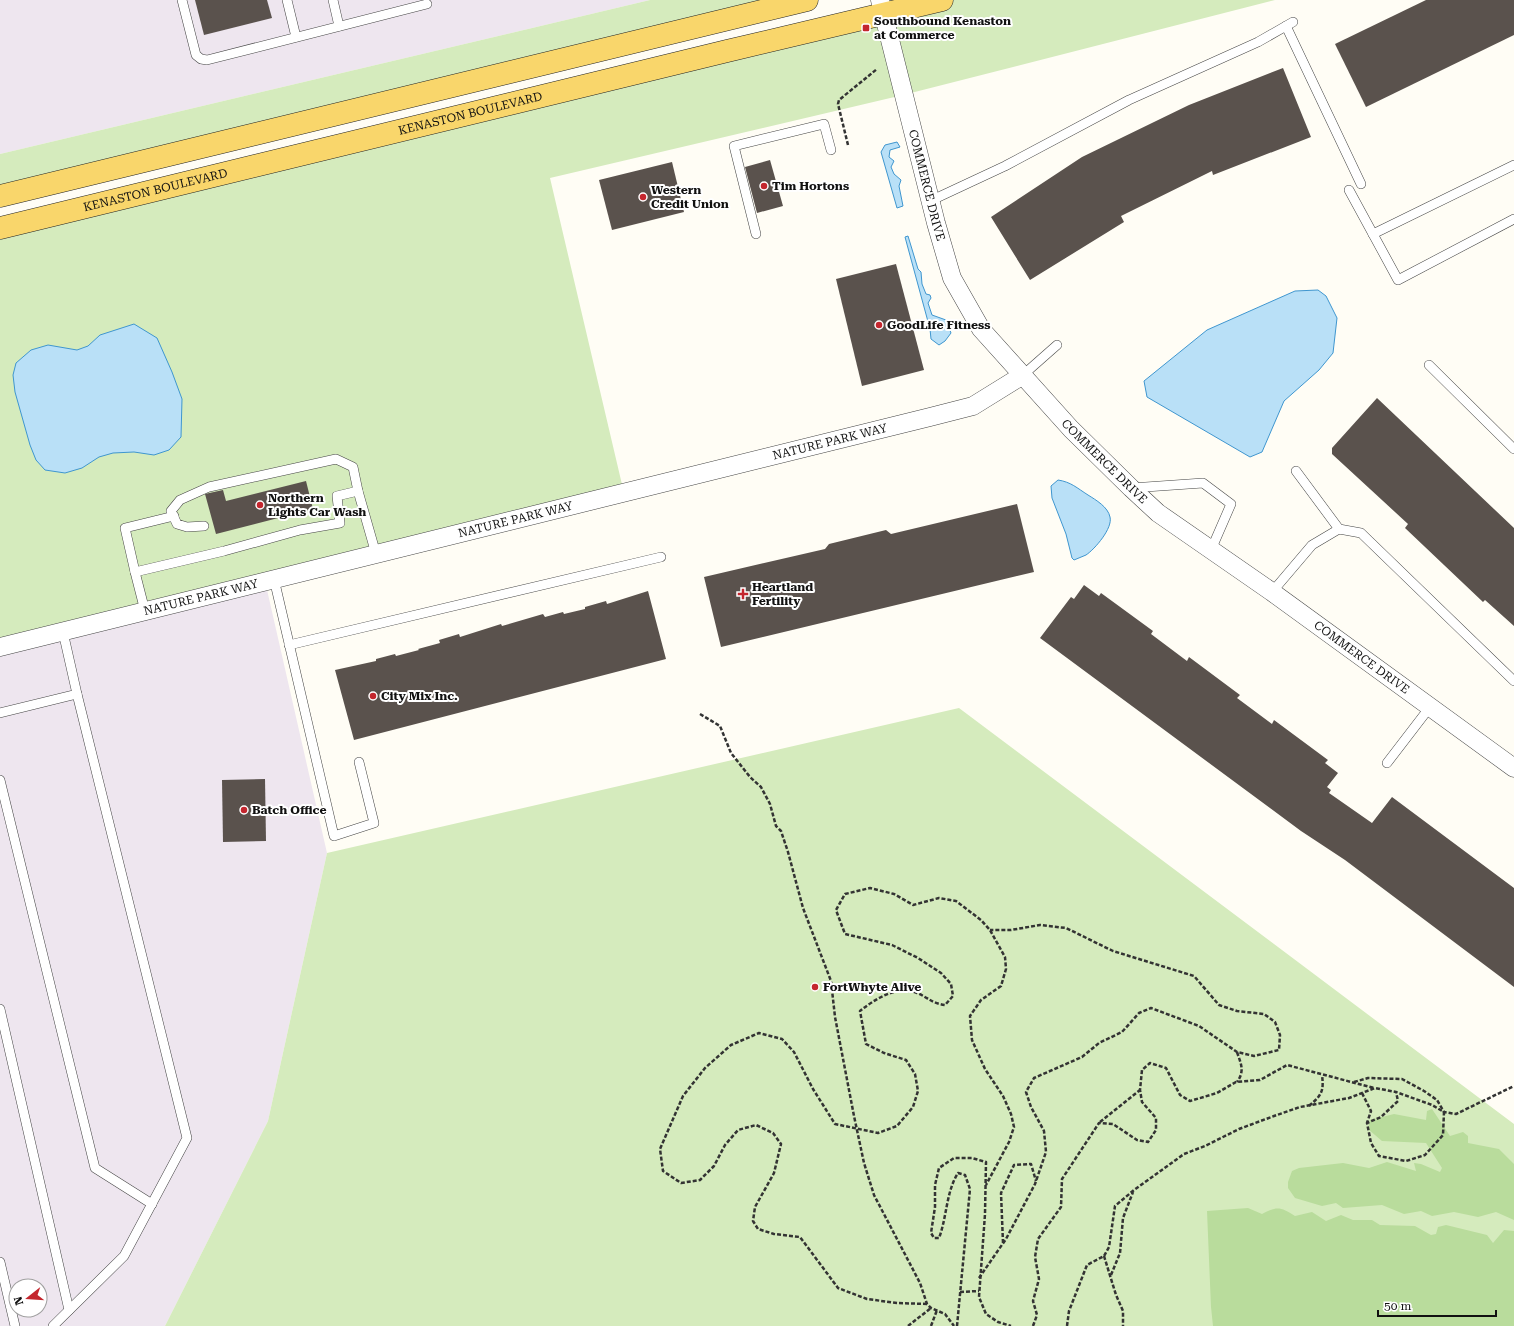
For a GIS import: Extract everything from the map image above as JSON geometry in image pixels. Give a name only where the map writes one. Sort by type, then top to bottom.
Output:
[{"type":"main road","points":[[0,196],[807,0]]},
{"type":"main road","name":"KENASTON BOULEVARD","points":[[0,228],[881,7],[942,0]]},
{"type":"street","name":"COMMERCE DRIVE","points":[[881,7],[930,201],[952,278],[981,329],[1071,429],[1158,513],[1272,592],[1514,768]]},
{"type":"street","name":"NATURE PARK WAY","points":[[0,647],[973,406],[1023,376]]},
{"type":"lane","points":[[182,0],[196,55],[201,59],[207,60],[427,4]]},
{"type":"lane","points":[[287,0],[296,37]]},
{"type":"lane","points":[[333,0],[339,26]]},
{"type":"lane","points":[[930,201],[1005,166],[1129,100],[1258,42],[1290,24],[1361,184]]},
{"type":"lane","points":[[756,234],[734,146],[824,124],[831,150]]},
{"type":"lane","points":[[1373,234],[1514,165]]},
{"type":"lane","points":[[1349,190],[1398,280],[1514,219]]},
{"type":"lane","points":[[1023,376],[1057,345]]},
{"type":"lane","points":[[1429,365],[1514,449]]},
{"type":"lane","points":[[204,526],[187,527],[177,524],[171,510],[180,500],[209,487],[336,459],[353,467],[358,491],[376,554]]},
{"type":"lane","points":[[1296,472],[1339,529]]},
{"type":"lane","points":[[1131,488],[1203,483],[1231,504],[1211,550]]},
{"type":"lane","points":[[135,572],[224,551],[300,530],[340,523],[337,496],[358,491]]},
{"type":"lane","points":[[146,611],[125,528],[174,516]]},
{"type":"lane","points":[[1272,592],[1312,544],[1339,529],[1361,533],[1514,681]]},
{"type":"lane","points":[[290,645],[661,557]]},
{"type":"lane","points":[[274,579],[334,836],[374,823],[360,762]]},
{"type":"lane","points":[[53,1326],[124,1256],[187,1138],[63,632]]},
{"type":"lane","points":[[0,713],[77,694]]},
{"type":"lane","points":[[1387,763],[1430,707]]},
{"type":"lane","points":[[0,780],[95,1168],[152,1204]]},
{"type":"lane","points":[[0,1009],[69,1310]]},
{"type":"lane","points":[[0,1262],[15,1326]]},
{"type":"path","points":[[848,145],[838,104],[839,100],[876,69]]},
{"type":"path","points":[[700,714],[720,726],[731,753],[761,787],[770,804],[776,826],[781,831],[788,852],[803,908],[831,981],[856,1128],[864,1163],[874,1195],[920,1283],[928,1304],[931,1308],[945,1314],[956,1326]]},
{"type":"path","points":[[928,1304],[897,1303],[867,1299],[838,1288],[800,1237],[774,1234],[758,1229],[753,1220],[755,1207],[774,1172],[781,1144],[772,1132],[756,1125],[738,1130],[725,1145],[714,1166],[700,1180],[681,1183],[663,1171],[660,1149],[683,1096],[706,1068],[731,1045],[759,1033],[782,1039],[794,1052],[813,1089],[835,1124],[878,1133],[897,1126],[913,1107],[918,1091],[915,1074],[906,1060],[884,1053],[866,1044],[860,1011],[873,1000],[898,991],[916,992],[935,1004],[945,1004],[953,996],[951,984],[941,973],[918,958],[892,945],[845,934],[836,910],[845,894],[870,888],[894,894],[913,905],[939,898],[956,901],[981,920],[990,930],[1005,957],[1006,969],[1001,986],[981,1000],[970,1016],[972,1040],[985,1069],[1012,1114],[1014,1127],[1009,1142],[986,1185]]},
{"type":"path","points":[[979,1278],[1003,1243],[1036,1181],[1046,1152],[1044,1131],[1031,1107],[1026,1092],[1034,1078],[1082,1057],[1099,1042],[1122,1032],[1139,1013],[1151,1008],[1199,1026],[1237,1052],[1254,1056],[1279,1050],[1280,1035],[1275,1022],[1264,1014],[1237,1012],[1218,1005],[1194,976],[1113,951],[1066,928],[1040,925],[1011,930],[990,930]]},
{"type":"path","points":[[1099,1123],[1112,1124],[1137,1140],[1148,1142],[1156,1130],[1156,1118],[1142,1102],[1140,1090],[1142,1070],[1150,1063],[1166,1068],[1180,1095],[1190,1101],[1217,1093],[1236,1082],[1242,1076],[1242,1067],[1237,1052]]},
{"type":"path","points":[[1236,1082],[1260,1080],[1287,1065],[1354,1083],[1396,1092],[1432,1105],[1444,1112],[1456,1114],[1514,1086]]},
{"type":"path","points":[[1309,1106],[1319,1098],[1323,1088],[1322,1075]]},
{"type":"path","points":[[1354,1083],[1368,1078],[1402,1079],[1424,1090],[1437,1100],[1444,1112],[1443,1136],[1425,1155],[1406,1161],[1379,1156],[1371,1143],[1367,1123],[1371,1112],[1362,1093]]},
{"type":"path","points":[[1067,1326],[1069,1311],[1087,1265],[1104,1256],[1109,1247],[1115,1206],[1134,1190],[1184,1154],[1205,1146],[1239,1129],[1300,1108],[1349,1098],[1375,1088]]},
{"type":"path","points":[[1033,1326],[1037,1315],[1033,1301],[1039,1279],[1035,1257],[1038,1239],[1061,1207],[1062,1179],[1099,1123],[1140,1090]]},
{"type":"path","points":[[1367,1123],[1381,1117],[1398,1101],[1396,1092]]},
{"type":"path","points":[[956,1326],[970,1189],[965,1175],[958,1173],[952,1182],[943,1227],[938,1238],[934,1238],[930,1233],[935,1207],[936,1185],[939,1168],[954,1158],[972,1158],[986,1162],[979,1297],[986,1314],[998,1322],[1011,1326]]},
{"type":"path","points":[[1003,1243],[1001,1193],[1014,1165],[1031,1164],[1036,1181]]},
{"type":"path","points":[[1111,1275],[1120,1253],[1123,1218],[1134,1190]]},
{"type":"path","points":[[1104,1256],[1116,1295],[1123,1311],[1123,1326]]},
{"type":"path","points":[[960,1292],[979,1291]]},
{"type":"path","points":[[908,1326],[931,1308]]},
{"type":"path","points":[[931,1326],[937,1310]]},
{"type":"shaded area","points":[[0,0],[650,0],[0,154]]},
{"type":"shaded area","points":[[265,581],[327,853],[268,1121],[165,1326],[0,1326],[0,647]]},
{"type":"green space","points":[[650,0],[806,0],[0,189],[0,154]]},
{"type":"green space","points":[[880,0],[1275,0],[903,95],[550,178],[624,493],[0,647],[0,228],[883,14]]},
{"type":"green space","name":"FortWhyte Alive","points":[[959,708],[1514,1124],[1514,1326],[165,1326],[268,1121],[327,853]]},
{"type":"green space","points":[[1432,1109],[1450,1136],[1463,1132],[1468,1136],[1468,1143],[1499,1149],[1514,1164],[1514,1220],[1496,1212],[1478,1217],[1454,1212],[1432,1216],[1421,1211],[1404,1214],[1382,1205],[1343,1208],[1336,1203],[1322,1206],[1295,1198],[1288,1188],[1288,1182],[1292,1171],[1299,1168],[1343,1163],[1369,1168],[1387,1162],[1416,1171],[1414,1163],[1421,1164],[1440,1172],[1442,1168],[1426,1143],[1382,1141],[1368,1129],[1370,1120],[1394,1114],[1426,1120],[1427,1111]]},
{"type":"green space","points":[[1248,1208],[1262,1214],[1275,1209],[1282,1209],[1295,1216],[1312,1212],[1326,1221],[1341,1215],[1353,1220],[1372,1220],[1380,1225],[1415,1226],[1431,1235],[1436,1234],[1438,1227],[1446,1225],[1487,1235],[1493,1243],[1504,1230],[1514,1231],[1514,1326],[1213,1326],[1207,1211]]},
{"type":"water","points":[[897,142],[900,147],[890,150],[889,157],[894,161],[891,167],[894,174],[901,180],[899,186],[903,206],[897,208],[881,152],[885,145]]},
{"type":"water","points":[[908,236],[918,269],[921,272],[922,284],[926,294],[930,295],[931,298],[928,303],[932,315],[946,320],[951,333],[945,341],[939,345],[931,339],[930,329],[905,237]]},
{"type":"water","points":[[1318,290],[1326,296],[1337,318],[1333,353],[1319,370],[1284,401],[1262,452],[1250,457],[1147,397],[1144,381],[1207,330],[1295,291]]},
{"type":"water","points":[[134,324],[157,338],[172,372],[182,399],[181,437],[169,450],[154,455],[134,452],[113,453],[99,457],[82,468],[65,473],[45,470],[36,460],[30,445],[15,392],[13,375],[16,363],[31,350],[48,345],[77,350],[88,346],[100,335]]},
{"type":"water","points":[[1058,480],[1067,482],[1098,502],[1107,510],[1110,517],[1109,527],[1094,548],[1086,555],[1074,560],[1072,558],[1066,534],[1052,498],[1051,486]]},
{"type":"building","points":[[195,0],[267,0],[272,18],[204,35]]},
{"type":"building","points":[[1426,0],[1514,0],[1514,35],[1366,107],[1335,44]]},
{"type":"building","points":[[1283,68],[1311,137],[1213,175],[1212,171],[1121,216],[1124,222],[1030,280],[991,217],[1082,157],[1189,105]]},
{"type":"building","name":"Tim Hortons","points":[[770,160],[783,206],[757,213],[745,167]]},
{"type":"building","points":[[672,162],[684,212],[612,230],[599,180]]},
{"type":"building","name":"GoodLife Fitness","points":[[896,264],[924,370],[862,386],[836,279]]},
{"type":"building","points":[[1377,398],[1514,528],[1514,626],[1485,600],[1483,602],[1405,528],[1408,524],[1332,454],[1332,448]]},
{"type":"building","name":"Northern Lights Car Wash","points":[[306,481],[313,509],[216,534],[205,494],[223,490],[226,501]]},
{"type":"building","points":[[1017,504],[1034,572],[721,647],[704,577],[825,549],[829,544],[886,530],[891,534]]},
{"type":"building","points":[[1084,585],[1099,596],[1101,593],[1153,631],[1151,634],[1187,661],[1189,657],[1240,695],[1237,698],[1272,724],[1274,720],[1328,760],[1325,763],[1338,773],[1327,787],[1331,790],[1329,793],[1372,823],[1392,797],[1514,888],[1514,987],[1345,860],[1301,831],[1040,638],[1071,597],[1074,599]]},
{"type":"building","points":[[648,591],[666,659],[354,740],[335,670],[376,661],[376,659],[395,654],[396,656],[419,650],[418,649],[440,643],[439,640],[459,634],[460,637],[501,624],[502,626],[543,614],[545,617],[563,612],[564,614],[585,609],[585,607],[606,601],[607,604]]},
{"type":"building","name":"Batch Office","points":[[265,779],[266,841],[223,842],[222,780]]},
{"type":"place","name":"Southbound Kenaston at Commerce","points":[[866,28]]},
{"type":"place","name":"Tim Hortons","points":[[764,186]]},
{"type":"place","name":"Western Credit Union","points":[[643,197]]},
{"type":"place","name":"GoodLife Fitness","points":[[879,325]]},
{"type":"place","name":"Northern Lights Car Wash","points":[[260,505]]},
{"type":"place","name":"Heartland Fertility","points":[[743,594]]},
{"type":"place","name":"City Mix Inc.","points":[[373,696]]},
{"type":"place","name":"Batch Office","points":[[244,810]]},
{"type":"place","name":"FortWhyte Alive","points":[[815,987]]}]
